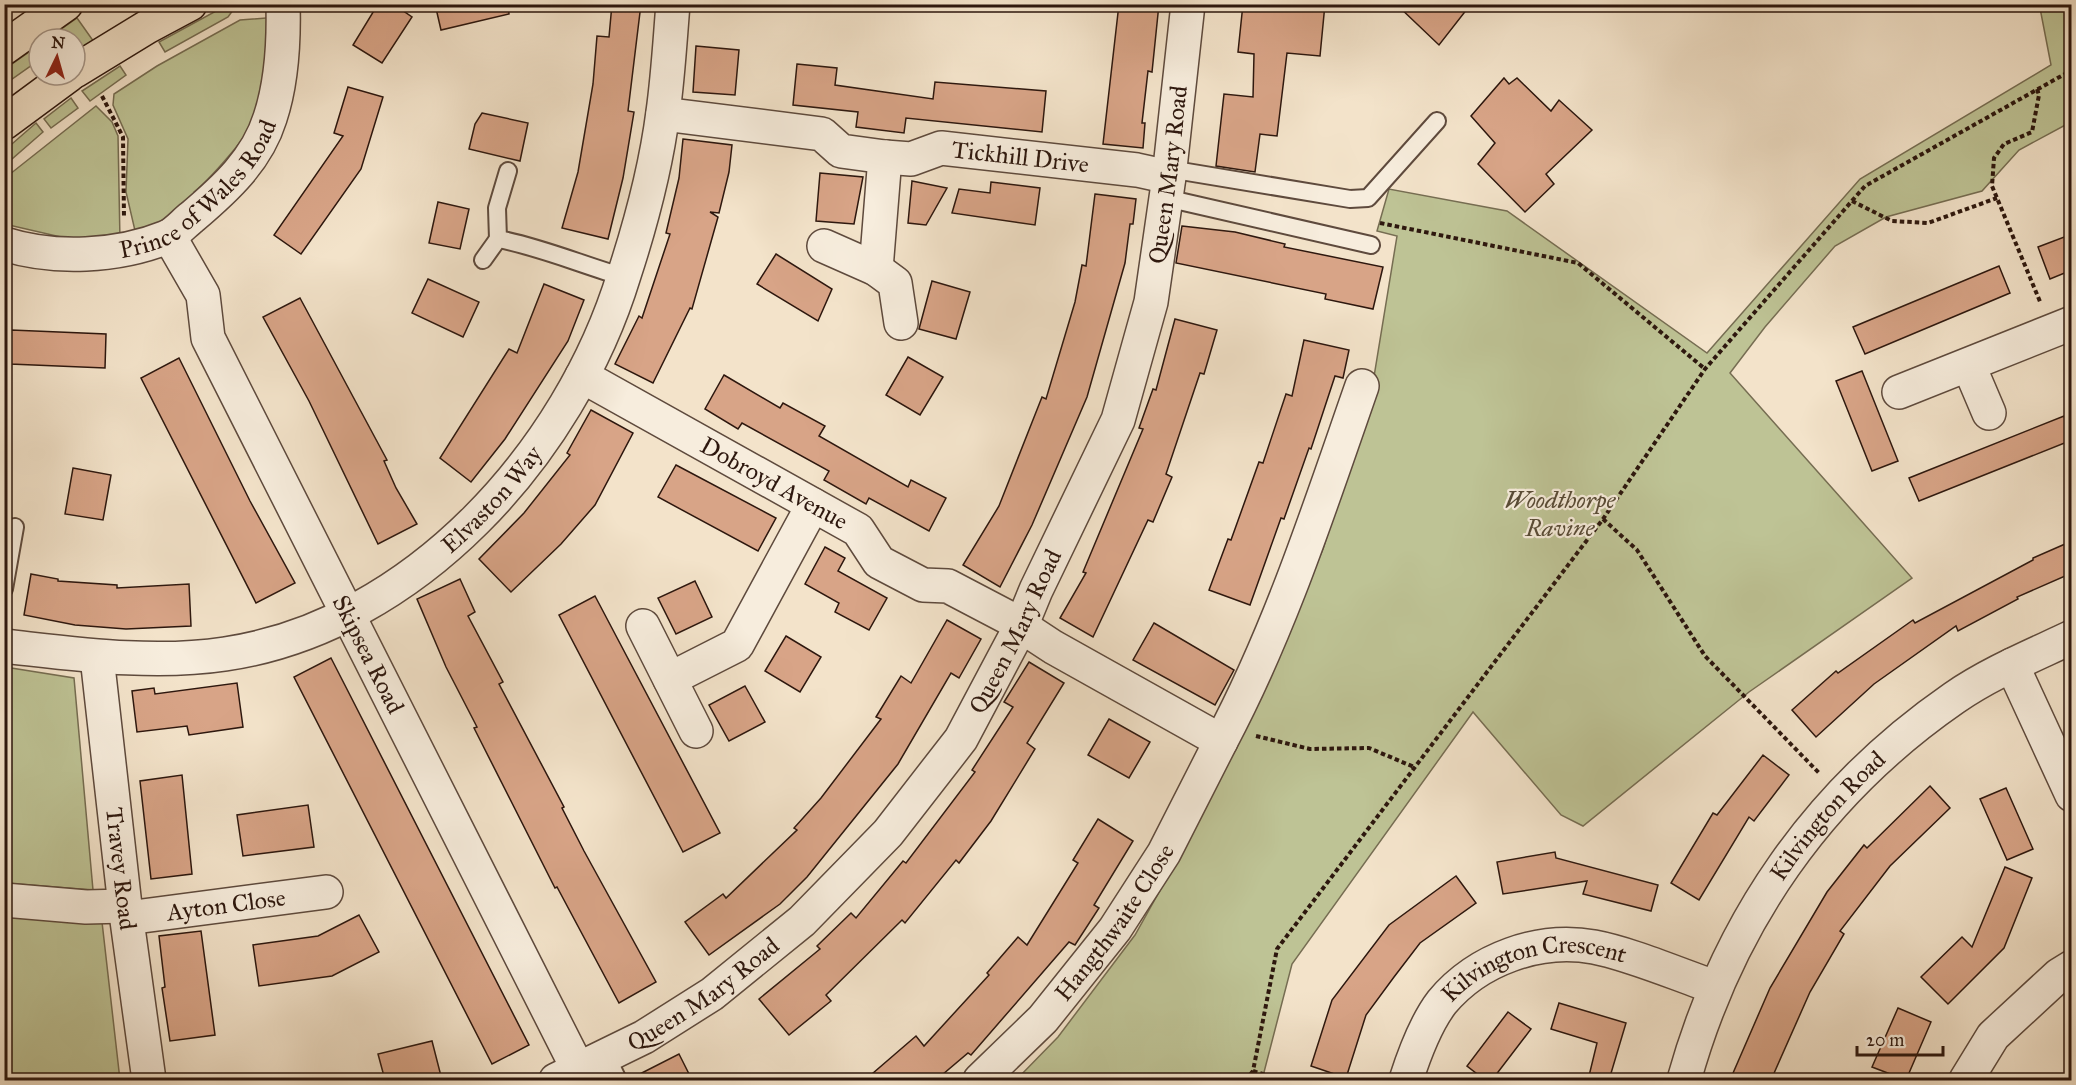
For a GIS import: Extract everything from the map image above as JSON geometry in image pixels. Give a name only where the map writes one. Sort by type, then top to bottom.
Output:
[{"type":"highway","points":[[4,48],[66,4]]},
{"type":"highway","points":[[87,64],[190,4]]},
{"type":"highway","points":[[4,123],[53,87]]},
{"type":"street","name":"Prince of Wales Road","points":[[4,244],[53,253],[91,253],[133,247],[169,236],[227,188],[253,155],[270,118],[284,40],[283,4]]},
{"type":"street","name":"Elvaston Way","points":[[4,646],[98,657],[189,658],[226,654],[270,645],[349,614],[389,593],[470,528],[537,448],[582,376],[624,277],[642,211],[663,114],[673,4]]},
{"type":"street","name":"Queen Mary Road","points":[[590,1072],[719,989],[802,921],[888,833],[961,739],[1022,624],[1036,590],[1118,420],[1151,302],[1168,181],[1188,4]]},
{"type":"street","name":"Tickhill Drive","points":[[663,114],[822,134],[841,151],[885,157],[911,159],[941,148],[1137,170],[1168,181]]},
{"type":"street","points":[[876,269],[885,157]]},
{"type":"street","name":"Skipsea Road","points":[[169,236],[203,295],[208,338],[349,614],[590,1072]]},
{"type":"street","points":[[824,246],[876,269],[895,283],[902,323]]},
{"type":"street","points":[[1899,393],[2072,323]]},
{"type":"street","points":[[1969,366],[1989,413]]},
{"type":"street","name":"Dobroyd Avenue","points":[[582,376],[858,530],[879,562],[923,585],[948,586],[1022,624]]},
{"type":"street","name":"Hangthwaite Close","points":[[980,1080],[1043,1019],[1115,929],[1164,853],[1251,685],[1275,629],[1362,386]]},
{"type":"street","points":[[670,679],[737,645],[813,505]]},
{"type":"street","points":[[1022,624],[1053,647],[1224,735]]},
{"type":"street","points":[[644,626],[696,731]]},
{"type":"street","name":"Kilvington Road","points":[[1684,1080],[1696,1038],[1715,987],[1766,892],[1791,854],[1836,799],[1894,742],[1956,697],[2012,665],[2072,637]]},
{"type":"street","name":"Travey Road","points":[[98,657],[126,912],[149,1080]]},
{"type":"street","points":[[2012,665],[2072,795]]},
{"type":"street","name":"Ayton Close","points":[[4,900],[126,912],[326,892]]},
{"type":"street","name":"Kilvington Crescent","points":[[1406,1080],[1415,1052],[1442,1002],[1471,975],[1504,956],[1542,947],[1593,947],[1715,987]]},
{"type":"street","points":[[1966,1080],[1993,1036],[2059,975],[2072,967]]},
{"type":"lane","points":[[1168,181],[1350,199],[1368,198],[1437,121]]},
{"type":"lane","points":[[483,260],[498,238],[497,208],[508,171]]},
{"type":"lane","points":[[1168,181],[1371,245]]},
{"type":"lane","points":[[498,238],[527,244],[585,267],[624,277]]},
{"type":"lane","points":[[4,589],[15,527]]},
{"type":"path","points":[[1246,1080],[1253,1071],[1276,949],[1603,519],[1706,369],[1865,186],[2072,70]]},
{"type":"path","points":[[2037,89],[2037,115],[2032,132],[2004,144],[1994,158],[1992,186],[2042,307]]},
{"type":"path","points":[[102,96],[123,137],[125,224]]},
{"type":"path","points":[[1852,201],[1892,221],[1928,223],[1997,198]]},
{"type":"path","points":[[1374,222],[1578,263],[1706,369]]},
{"type":"path","points":[[1603,519],[1637,550],[1705,656],[1825,779]]},
{"type":"path","points":[[1224,735],[1310,749],[1369,748],[1414,767]]},
{"type":"path","points":[[1253,1071],[1283,1080]]},
{"type":"green space","points":[[227,5],[236,6],[228,17],[165,52],[159,42]]},
{"type":"green space","name":"Woodthorpe Ravine","points":[[2035,5],[2071,5],[2071,122],[2019,150],[1982,191],[1886,217],[1835,246],[1765,327],[1730,373],[1912,578],[1749,692],[1583,826],[1561,815],[1473,712],[1292,964],[1262,1080],[1016,1080],[1058,1037],[1135,935],[1192,833],[1262,692],[1323,549],[1370,401],[1397,236],[1377,231],[1389,189],[1507,211],[1707,353],[1860,179],[2051,65],[2040,8]]},
{"type":"green space","points":[[278,17],[269,91],[262,111],[245,136],[194,192],[193,208],[136,235],[126,192],[128,139],[113,105],[114,94],[157,66],[240,20]]},
{"type":"green space","points":[[77,18],[83,27],[64,27]]},
{"type":"green space","points":[[87,32],[94,42],[87,46]]},
{"type":"green space","points":[[27,53],[27,68],[5,84],[5,69]]},
{"type":"green space","points":[[120,66],[126,75],[90,101],[82,91]]},
{"type":"green space","points":[[71,98],[78,108],[51,128],[44,119]]},
{"type":"green space","points":[[96,106],[112,122],[118,136],[120,241],[65,238],[9,225],[5,227],[5,178]]},
{"type":"green space","points":[[36,123],[43,132],[5,165],[5,150]]},
{"type":"green space","points":[[5,667],[74,678],[93,890],[5,883]]},
{"type":"green space","points":[[4,913],[102,922],[120,1080],[5,1080]]},
{"type":"building","points":[[378,4],[393,4],[412,17],[382,63],[353,45]]},
{"type":"building","points":[[435,4],[508,4],[509,14],[441,30]]},
{"type":"building","points":[[612,4],[641,4],[628,111],[634,112],[623,178],[608,239],[562,228],[578,172],[593,84],[597,36],[609,37]]},
{"type":"building","points":[[1119,4],[1159,4],[1152,72],[1148,71],[1142,123],[1145,123],[1143,148],[1103,144]]},
{"type":"building","points":[[1243,4],[1325,4],[1320,56],[1287,53],[1277,136],[1260,134],[1255,172],[1216,166],[1224,94],[1253,97],[1254,54],[1238,52]]},
{"type":"building","points":[[1396,4],[1471,4],[1439,45]]},
{"type":"building","points":[[696,46],[739,50],[735,95],[693,92]]},
{"type":"building","points":[[797,64],[837,68],[835,85],[933,99],[935,82],[1046,91],[1042,132],[906,118],[904,133],[856,127],[858,112],[793,105]]},
{"type":"building","points":[[1504,78],[1509,84],[1517,78],[1551,111],[1559,100],[1592,130],[1546,174],[1554,184],[1525,212],[1478,164],[1495,143],[1471,116]]},
{"type":"building","points":[[348,87],[383,97],[361,169],[301,254],[274,235],[343,136],[334,133]]},
{"type":"building","points":[[482,113],[528,123],[520,161],[469,149],[475,124]]},
{"type":"building","points":[[683,139],[732,145],[729,172],[719,213],[710,212],[718,217],[692,309],[690,308],[653,383],[615,364],[639,316],[642,318],[670,234],[666,233],[679,178]]},
{"type":"building","points":[[820,173],[863,177],[854,224],[816,221]]},
{"type":"building","points":[[912,181],[947,188],[926,225],[908,223]]},
{"type":"building","points":[[991,182],[1040,188],[1035,225],[952,213],[959,189],[990,193]]},
{"type":"building","points":[[1095,194],[1136,199],[1125,263],[1087,397],[1032,525],[1000,587],[963,565],[999,506],[1042,397],[1046,399],[1075,302],[1082,265],[1086,266]]},
{"type":"building","points":[[438,202],[469,209],[460,249],[429,243]]},
{"type":"building","points":[[1182,226],[1235,232],[1285,244],[1284,247],[1383,267],[1373,309],[1325,299],[1326,294],[1176,263]]},
{"type":"building","points":[[2072,234],[2072,270],[2050,279],[2038,247]]},
{"type":"building","points":[[776,254],[832,289],[818,321],[757,284]]},
{"type":"building","points":[[1999,266],[2010,293],[1865,354],[1853,327]]},
{"type":"building","points":[[428,279],[479,302],[463,337],[412,313]]},
{"type":"building","points":[[932,281],[970,292],[956,339],[919,329]]},
{"type":"building","points":[[544,284],[584,300],[568,341],[505,439],[471,482],[440,458],[509,349],[517,353]]},
{"type":"building","points":[[300,298],[387,460],[384,461],[396,488],[417,524],[378,544],[309,401],[263,317]]},
{"type":"building","points":[[1175,319],[1217,330],[1204,374],[1200,373],[1166,474],[1172,477],[1153,522],[1148,520],[1093,637],[1060,618],[1086,573],[1083,572],[1143,429],[1139,428],[1153,389],[1156,390]]},
{"type":"building","points":[[11,330],[106,334],[105,368],[10,364]]},
{"type":"building","points":[[1304,340],[1349,350],[1343,378],[1335,376],[1311,449],[1309,448],[1284,519],[1281,518],[1250,605],[1209,590],[1228,539],[1231,540],[1259,462],[1263,463],[1286,394],[1292,396]]},
{"type":"building","points":[[908,357],[943,377],[920,415],[886,395]]},
{"type":"building","points":[[179,358],[250,501],[295,583],[256,603],[141,378]]},
{"type":"building","points":[[1862,371],[1898,461],[1872,471],[1836,381]]},
{"type":"building","points":[[724,375],[780,408],[783,403],[825,426],[819,436],[908,487],[911,480],[946,498],[929,531],[869,498],[866,504],[824,480],[829,471],[742,423],[738,429],[705,409]]},
{"type":"building","points":[[591,410],[633,433],[595,505],[561,544],[511,592],[479,559],[524,513],[570,455],[567,453]]},
{"type":"building","points":[[2064,416],[2072,440],[1919,501],[1909,478]]},
{"type":"building","points":[[676,465],[776,518],[758,551],[658,497]]},
{"type":"building","points":[[73,468],[111,475],[103,520],[65,514]]},
{"type":"building","points":[[2072,541],[2072,573],[2017,597],[2018,599],[1958,631],[1956,626],[1874,684],[1816,737],[1792,710],[1836,671],[1838,673],[1913,620],[1915,623],[2033,558]]},
{"type":"building","points":[[825,547],[845,558],[838,571],[887,598],[869,630],[835,612],[839,603],[805,584]]},
{"type":"building","points":[[31,574],[58,579],[58,581],[117,585],[117,588],[189,584],[191,626],[126,629],[75,625],[24,615]]},
{"type":"building","points":[[460,579],[475,612],[468,616],[503,682],[499,684],[564,807],[562,808],[584,851],[656,982],[619,1003],[557,887],[555,888],[474,728],[477,727],[446,667],[417,599]]},
{"type":"building","points":[[695,581],[712,617],[676,634],[658,598]]},
{"type":"building","points":[[595,596],[720,833],[683,852],[559,615]]},
{"type":"building","points":[[947,620],[981,639],[959,678],[951,673],[898,764],[807,877],[780,904],[709,955],[685,922],[723,894],[726,898],[797,830],[794,828],[821,798],[881,719],[876,717],[901,676],[911,683]]},
{"type":"building","points":[[1154,623],[1234,670],[1215,705],[1133,660]]},
{"type":"building","points":[[786,636],[821,657],[800,692],[765,671]]},
{"type":"building","points":[[331,658],[529,1045],[492,1064],[294,677]]},
{"type":"building","points":[[1029,662],[1064,683],[1027,743],[1035,749],[991,821],[959,863],[956,860],[905,923],[902,920],[826,995],[831,1001],[789,1035],[759,999],[820,949],[817,946],[851,913],[856,918],[903,861],[906,863],[975,772],[972,770],[1013,707],[1004,702]]},
{"type":"building","points":[[237,683],[243,727],[189,735],[187,726],[137,732],[132,691],[154,688],[155,694]]},
{"type":"building","points":[[745,686],[765,722],[729,741],[709,705]]},
{"type":"building","points":[[1109,719],[1150,742],[1129,778],[1088,755]]},
{"type":"building","points":[[1763,755],[1789,775],[1754,821],[1749,817],[1699,900],[1671,883],[1713,813],[1717,815]]},
{"type":"building","points":[[182,775],[192,874],[151,879],[140,781]]},
{"type":"building","points":[[1930,786],[1950,808],[1890,866],[1840,931],[1844,934],[1810,992],[1771,1080],[1730,1080],[1770,988],[1827,892],[1864,845],[1867,848]]},
{"type":"building","points":[[2006,788],[2033,849],[2007,860],[1980,799]]},
{"type":"building","points":[[308,805],[314,847],[243,856],[237,815]]},
{"type":"building","points":[[1098,819],[1133,841],[1094,905],[1099,908],[1075,945],[1069,942],[971,1055],[968,1053],[936,1080],[865,1080],[916,1036],[924,1046],[989,975],[987,973],[1018,937],[1027,945],[1078,863],[1073,860]]},
{"type":"building","points":[[1555,852],[1556,858],[1658,885],[1651,911],[1583,894],[1587,881],[1503,894],[1497,862]]},
{"type":"building","points":[[2005,867],[2032,878],[2004,948],[1948,1004],[1921,977],[1962,937],[1972,947]]},
{"type":"building","points":[[1456,876],[1476,903],[1420,943],[1394,977],[1366,1015],[1346,1078],[1311,1066],[1332,1000],[1389,925]]},
{"type":"building","points":[[359,915],[379,952],[332,976],[259,986],[253,945],[318,936]]},
{"type":"building","points":[[201,931],[215,1035],[170,1041],[162,988],[165,987],[159,936]]},
{"type":"building","points":[[1559,1003],[1626,1023],[1609,1080],[1588,1080],[1597,1043],[1551,1029]]},
{"type":"building","points":[[1898,1008],[1931,1022],[1906,1080],[1872,1067]]},
{"type":"building","points":[[1508,1012],[1531,1029],[1492,1080],[1485,1080],[1467,1066]]},
{"type":"building","points":[[432,1041],[442,1080],[385,1080],[378,1054]]},
{"type":"building","points":[[679,1054],[689,1074],[676,1080],[628,1080]]}]
